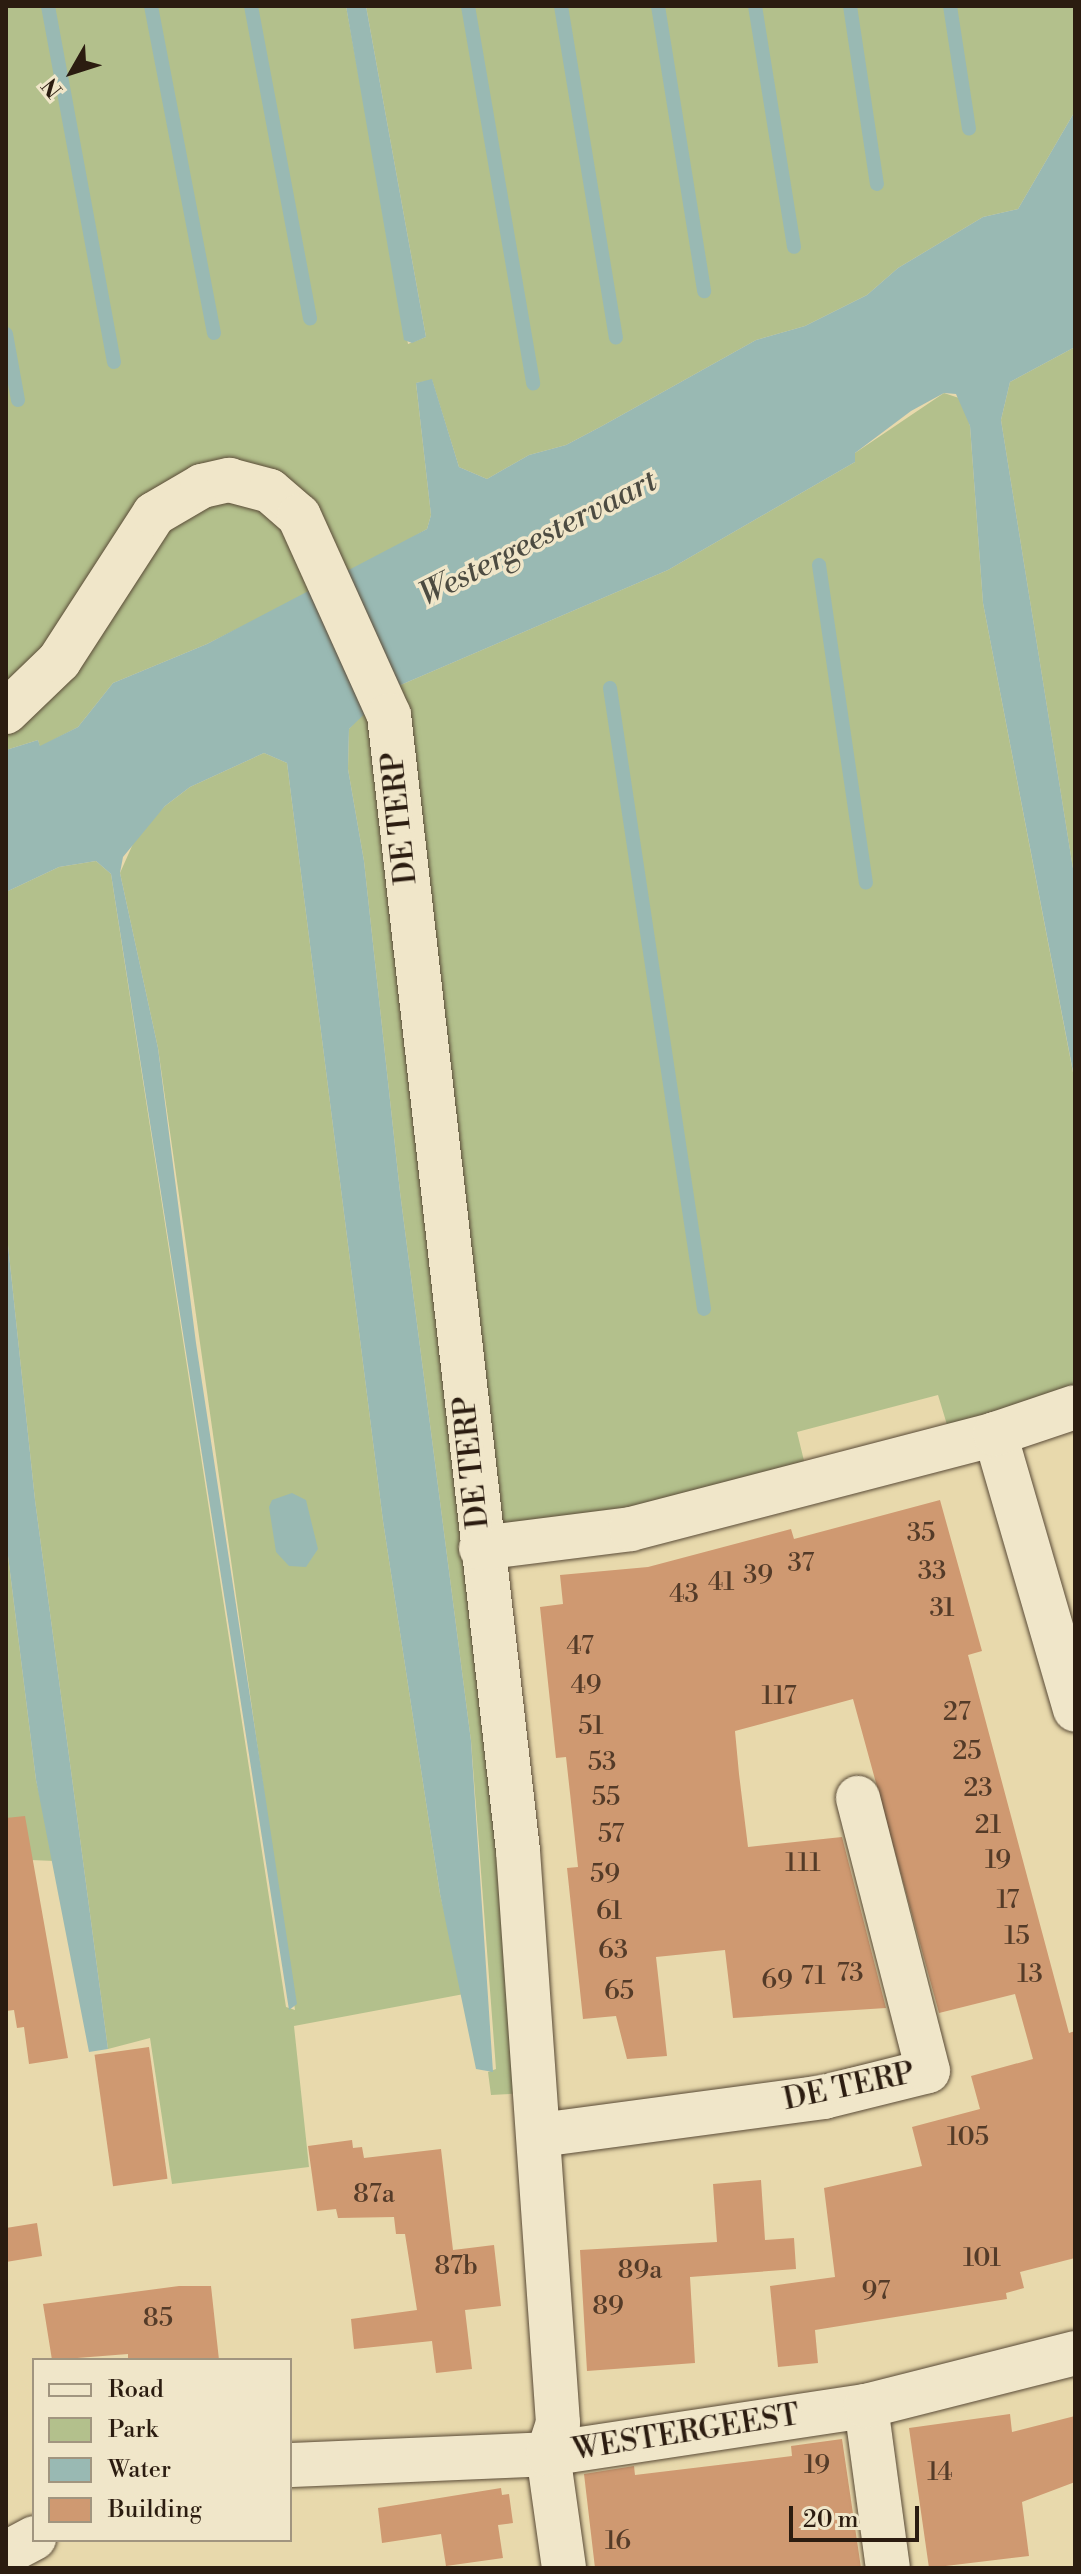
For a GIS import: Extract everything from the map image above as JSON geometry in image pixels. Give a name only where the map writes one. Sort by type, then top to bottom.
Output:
[{"type":"street","name":"DE TERP","points":[[6,712],[59,661],[154,514],[178,497],[229,480],[270,491],[299,516],[312,538],[389,715],[481,1548],[518,1851],[558,2423],[548,2454]]},
{"type":"street","name":"DE TERP","points":[[481,1548],[631,1529],[995,1434],[1075,1407]]},
{"type":"street","points":[[995,1434],[1075,1710]]},
{"type":"street","name":"DE TERP","points":[[540,2135],[824,2097],[928,2071],[858,1798]]},
{"type":"street","name":"WESTERGEEST","points":[[292,2465],[548,2454],[866,2406],[1075,2353]]},
{"type":"street","points":[[866,2406],[888,2568]]},
{"type":"street","points":[[548,2454],[564,2568]]},
{"type":"street","points":[[6,2553],[32,2539]]},
{"type":"green space","points":[[6,6],[346,6],[408,344],[426,337],[366,6],[1075,6],[1075,111],[1018,209],[983,217],[898,268],[867,295],[805,326],[756,340],[566,445],[529,455],[487,479],[459,467],[432,380],[416,383],[431,515],[427,529],[345,576],[223,472],[6,701]]},
{"type":"green space","points":[[1075,347],[1075,881],[1001,420],[1010,382]]},
{"type":"green space","points":[[944,393],[962,399],[970,426],[983,603],[1075,1083],[1075,1391],[948,1428],[938,1395],[797,1432],[805,1465],[633,1517],[509,1529],[488,1512],[389,690],[668,570],[855,462],[855,453]]},
{"type":"green space","points":[[260,499],[323,586],[207,644],[113,683],[78,727],[40,747],[38,740],[6,750],[6,726],[126,571],[196,500]]},
{"type":"green space","points":[[369,706],[527,2093],[491,2095],[488,2072],[496,2069],[471,1741],[400,1192],[364,861],[348,769],[349,729]]},
{"type":"green space","points":[[264,753],[287,763],[383,1521],[440,1894],[464,1994],[294,2026],[309,2167],[172,2184],[150,2038],[108,2049],[35,1500],[6,1226],[6,892],[59,867],[96,861],[111,874],[286,2007],[295,2010],[158,1048],[120,873],[136,837],[165,806],[190,787]]},
{"type":"green space","points":[[6,1540],[36,1780],[55,1861],[6,1859]]},
{"type":"water","points":[[346,6],[366,6],[426,337],[412,343],[404,340]]},
{"type":"water","name":"Westergeestervaart","points":[[1075,111],[1075,347],[1010,382],[1001,420],[1075,881],[1075,1082],[983,603],[970,426],[956,394],[944,393],[911,411],[855,453],[855,462],[668,570],[389,690],[349,729],[348,769],[364,861],[400,1192],[471,1741],[493,2072],[476,2069],[440,1894],[383,1521],[287,763],[264,753],[190,787],[165,806],[123,857],[120,873],[158,1048],[196,1343],[297,2004],[289,2010],[111,874],[96,861],[59,867],[6,892],[6,750],[38,740],[40,746],[78,727],[113,683],[207,644],[427,529],[431,515],[416,383],[432,379],[459,467],[487,479],[529,455],[566,445],[756,340],[805,326],[867,295],[898,268],[983,217],[1018,209]]},
{"type":"water","points":[[6,1226],[35,1500],[108,2049],[89,2052],[36,1780],[6,1540]]},
{"type":"water","points":[[292,1493],[306,1500],[318,1549],[306,1567],[289,1566],[276,1552],[269,1507],[272,1500]]},
{"type":"building","points":[[940,1500],[982,1651],[968,1655],[1069,2033],[1075,2031],[1075,2258],[1020,2272],[1024,2288],[1006,2293],[1007,2299],[815,2330],[818,2363],[778,2367],[770,2286],[835,2277],[824,2188],[922,2166],[912,2127],[980,2109],[971,2076],[1033,2059],[1015,1994],[939,2013],[853,1699],[735,1731],[739,1774],[748,1847],[842,1837],[886,2008],[733,2018],[725,1950],[656,1957],[667,2056],[627,2059],[616,2016],[583,2019],[567,1868],[578,1867],[566,1757],[556,1758],[540,1607],[563,1604],[560,1575],[648,1567],[791,1529],[794,1539]]},
{"type":"building","points":[[25,1816],[68,2058],[29,2064],[24,2027],[17,2028],[14,2010],[6,2011],[6,1818]]},
{"type":"building","points":[[149,2047],[168,2179],[113,2186],[95,2055]]},
{"type":"building","points":[[352,2140],[353,2148],[362,2147],[364,2158],[441,2149],[453,2250],[494,2245],[501,2306],[465,2310],[472,2369],[436,2373],[432,2341],[354,2349],[351,2319],[417,2310],[405,2234],[396,2234],[394,2217],[338,2218],[336,2209],[317,2211],[308,2146]]},
{"type":"building","points":[[761,2180],[765,2240],[794,2238],[796,2269],[690,2277],[695,2363],[587,2371],[580,2250],[717,2242],[713,2184]]},
{"type":"building","points":[[37,2223],[42,2256],[6,2262],[6,2228]]},
{"type":"building","points":[[179,2286],[211,2286],[219,2358],[128,2358],[128,2354],[52,2358],[43,2304]]},
{"type":"building","points":[[1010,2414],[1012,2432],[1075,2416],[1075,2482],[1022,2502],[1029,2556],[929,2568],[909,2428]]},
{"type":"building","points":[[842,2439],[861,2568],[595,2568],[584,2474],[634,2466],[635,2475],[792,2456],[791,2446]]},
{"type":"building","points":[[501,2488],[502,2495],[509,2494],[513,2523],[498,2525],[503,2558],[446,2566],[441,2534],[382,2543],[378,2508]]},
{"type":"waterway","points":[[48,6],[114,362]]},
{"type":"waterway","points":[[151,6],[214,333]]},
{"type":"waterway","points":[[251,6],[310,318]]},
{"type":"waterway","points":[[468,6],[533,383]]},
{"type":"waterway","points":[[561,6],[616,337]]},
{"type":"waterway","points":[[658,6],[704,291]]},
{"type":"waterway","points":[[755,6],[794,247]]},
{"type":"waterway","points":[[850,6],[877,184]]},
{"type":"waterway","points":[[950,6],[969,129]]},
{"type":"waterway","points":[[6,334],[18,400]]},
{"type":"waterway","points":[[819,565],[866,883]]},
{"type":"waterway","points":[[610,688],[704,1309]]}]
